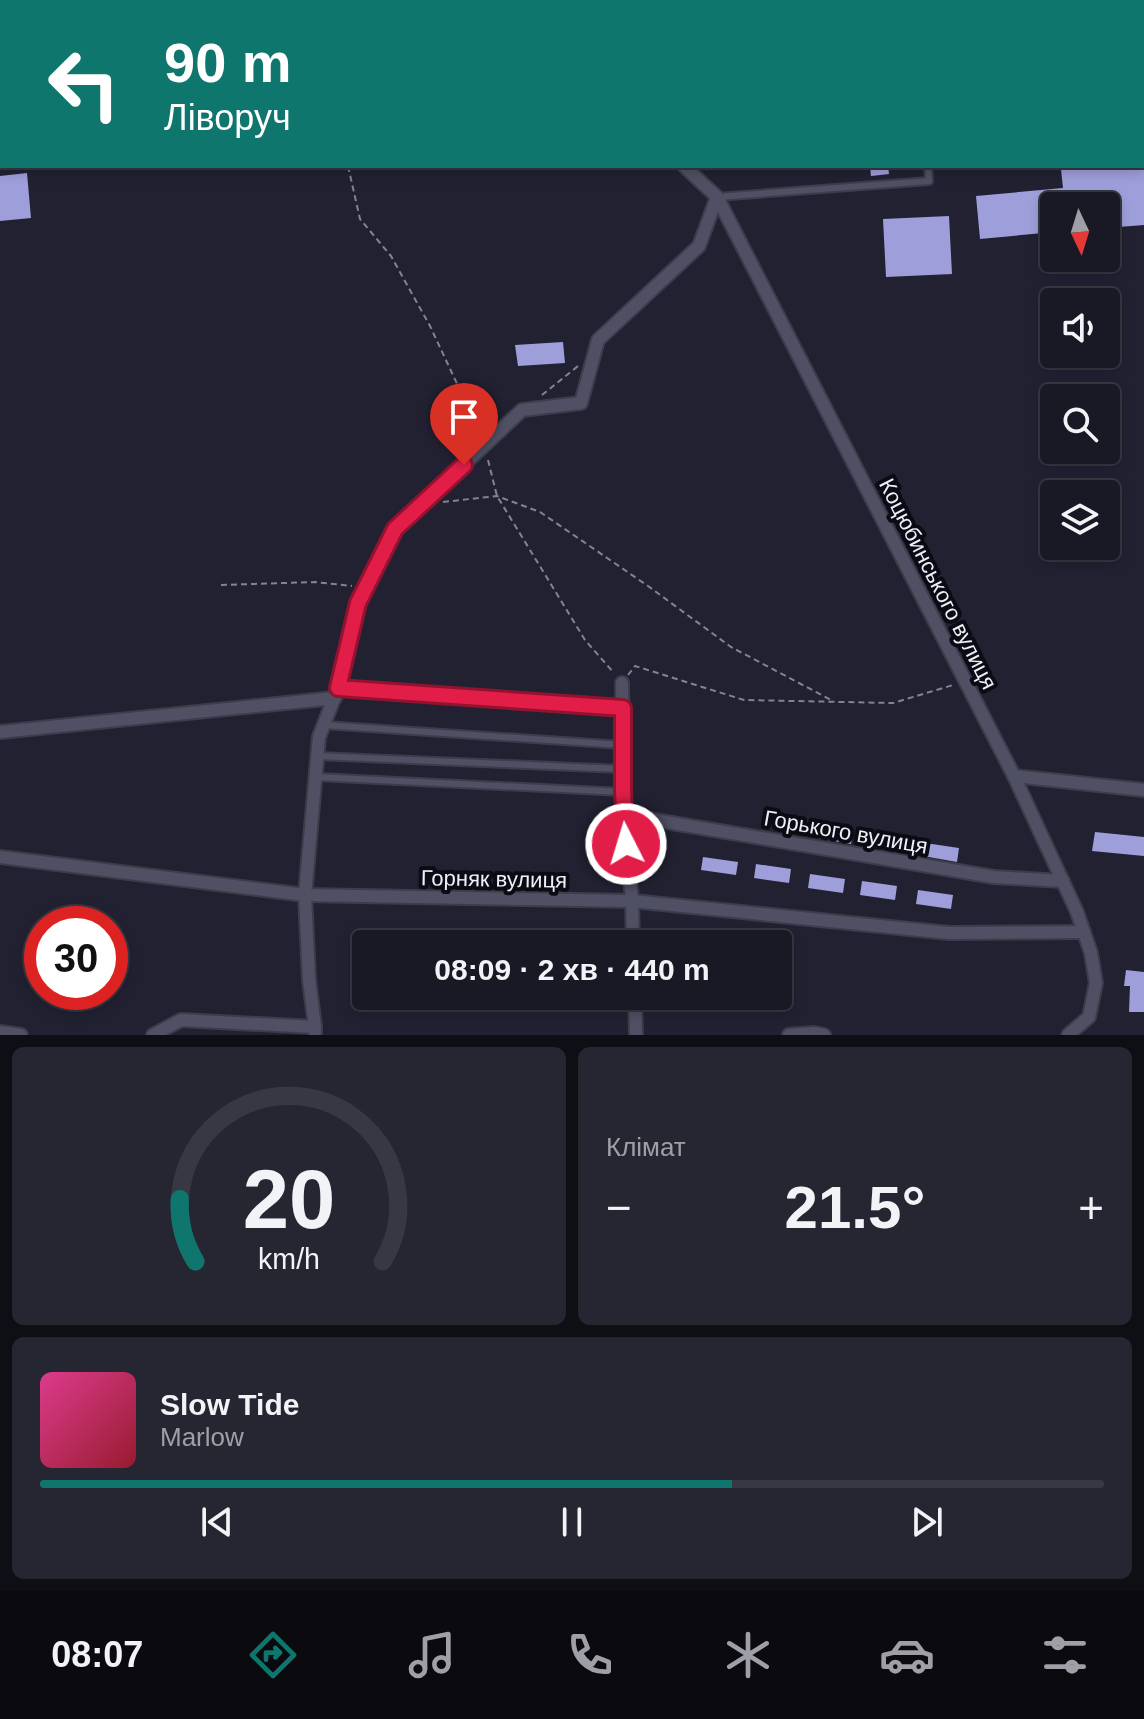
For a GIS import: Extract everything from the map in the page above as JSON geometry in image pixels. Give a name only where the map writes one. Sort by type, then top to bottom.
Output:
[{"type":"street","name":"Коцюбинського вулиця","points":[[686,168],[717,197],[1014,776],[1077,912],[1091,953],[1096,983],[1089,1017],[1068,1035]]},
{"type":"street","points":[[153,1035],[181,1020],[315,1031],[305,895],[319,737],[336,693],[358,603],[365,588],[395,529],[522,410],[581,403],[598,340],[699,246],[717,197]]},
{"type":"street","points":[[622,683],[622,769],[633,930]]},
{"type":"street","points":[[0,732],[336,693]]},
{"type":"street","points":[[1014,776],[1144,790]]},
{"type":"street","name":"Горького вулиця","points":[[624,815],[994,877],[1063,881]]},
{"type":"street","name":"Горняк вулиця","points":[[0,857],[305,895],[632,901],[949,933],[1084,932]]},
{"type":"street","points":[[635,1010],[636,1035]]},
{"type":"street","points":[[180,1035],[181,1020]]},
{"type":"street","points":[[0,1032],[21,1035]]},
{"type":"street","points":[[789,1035],[824,1035]]},
{"type":"lane","points":[[717,197],[929,181],[928,168]]},
{"type":"lane","points":[[336,693],[623,708]]},
{"type":"lane","points":[[324,725],[623,745]]},
{"type":"lane","points":[[318,756],[622,769]]},
{"type":"lane","points":[[317,777],[623,792]]},
{"type":"path","points":[[348,168],[360,219],[391,256],[424,314],[465,398],[485,445],[497,496],[585,640],[622,683],[635,666],[744,700],[893,703],[965,682]]},
{"type":"path","points":[[522,410],[594,353]]},
{"type":"path","points":[[422,504],[497,496],[540,512],[731,647],[834,702]]},
{"type":"path","points":[[221,585],[315,582],[365,588]]},
{"type":"building","points":[[870,168],[888,168],[889,174],[871,176]]},
{"type":"building","points":[[1144,168],[1144,225],[1120,227],[1120,192],[1040,192],[1040,233],[980,239],[976,196],[1063,188],[1061,169]]},
{"type":"building","points":[[27,173],[31,218],[0,221],[0,176]]},
{"type":"building","points":[[949,216],[952,274],[886,277],[883,219]]},
{"type":"building","points":[[563,342],[565,363],[518,366],[515,345]]},
{"type":"building","points":[[818,825],[853,830],[851,844],[816,838]]},
{"type":"building","points":[[1095,832],[1144,837],[1144,856],[1092,851]]},
{"type":"building","points":[[873,834],[907,839],[905,852],[871,847]]},
{"type":"building","points":[[925,843],[959,848],[957,862],[923,856]]},
{"type":"building","points":[[703,857],[738,862],[736,875],[701,870]]},
{"type":"building","points":[[756,864],[791,869],[789,883],[754,878]]},
{"type":"building","points":[[810,874],[845,879],[843,893],[808,888]]},
{"type":"building","points":[[862,881],[897,886],[895,900],[860,895]]},
{"type":"building","points":[[918,890],[953,895],[951,909],[916,904]]},
{"type":"building","points":[[1126,970],[1144,972],[1144,1012],[1129,1012],[1130,986],[1124,986]]},
{"type":"route","points":[[464,465],[395,529],[358,603],[338,688],[623,708],[626,844]]}]
